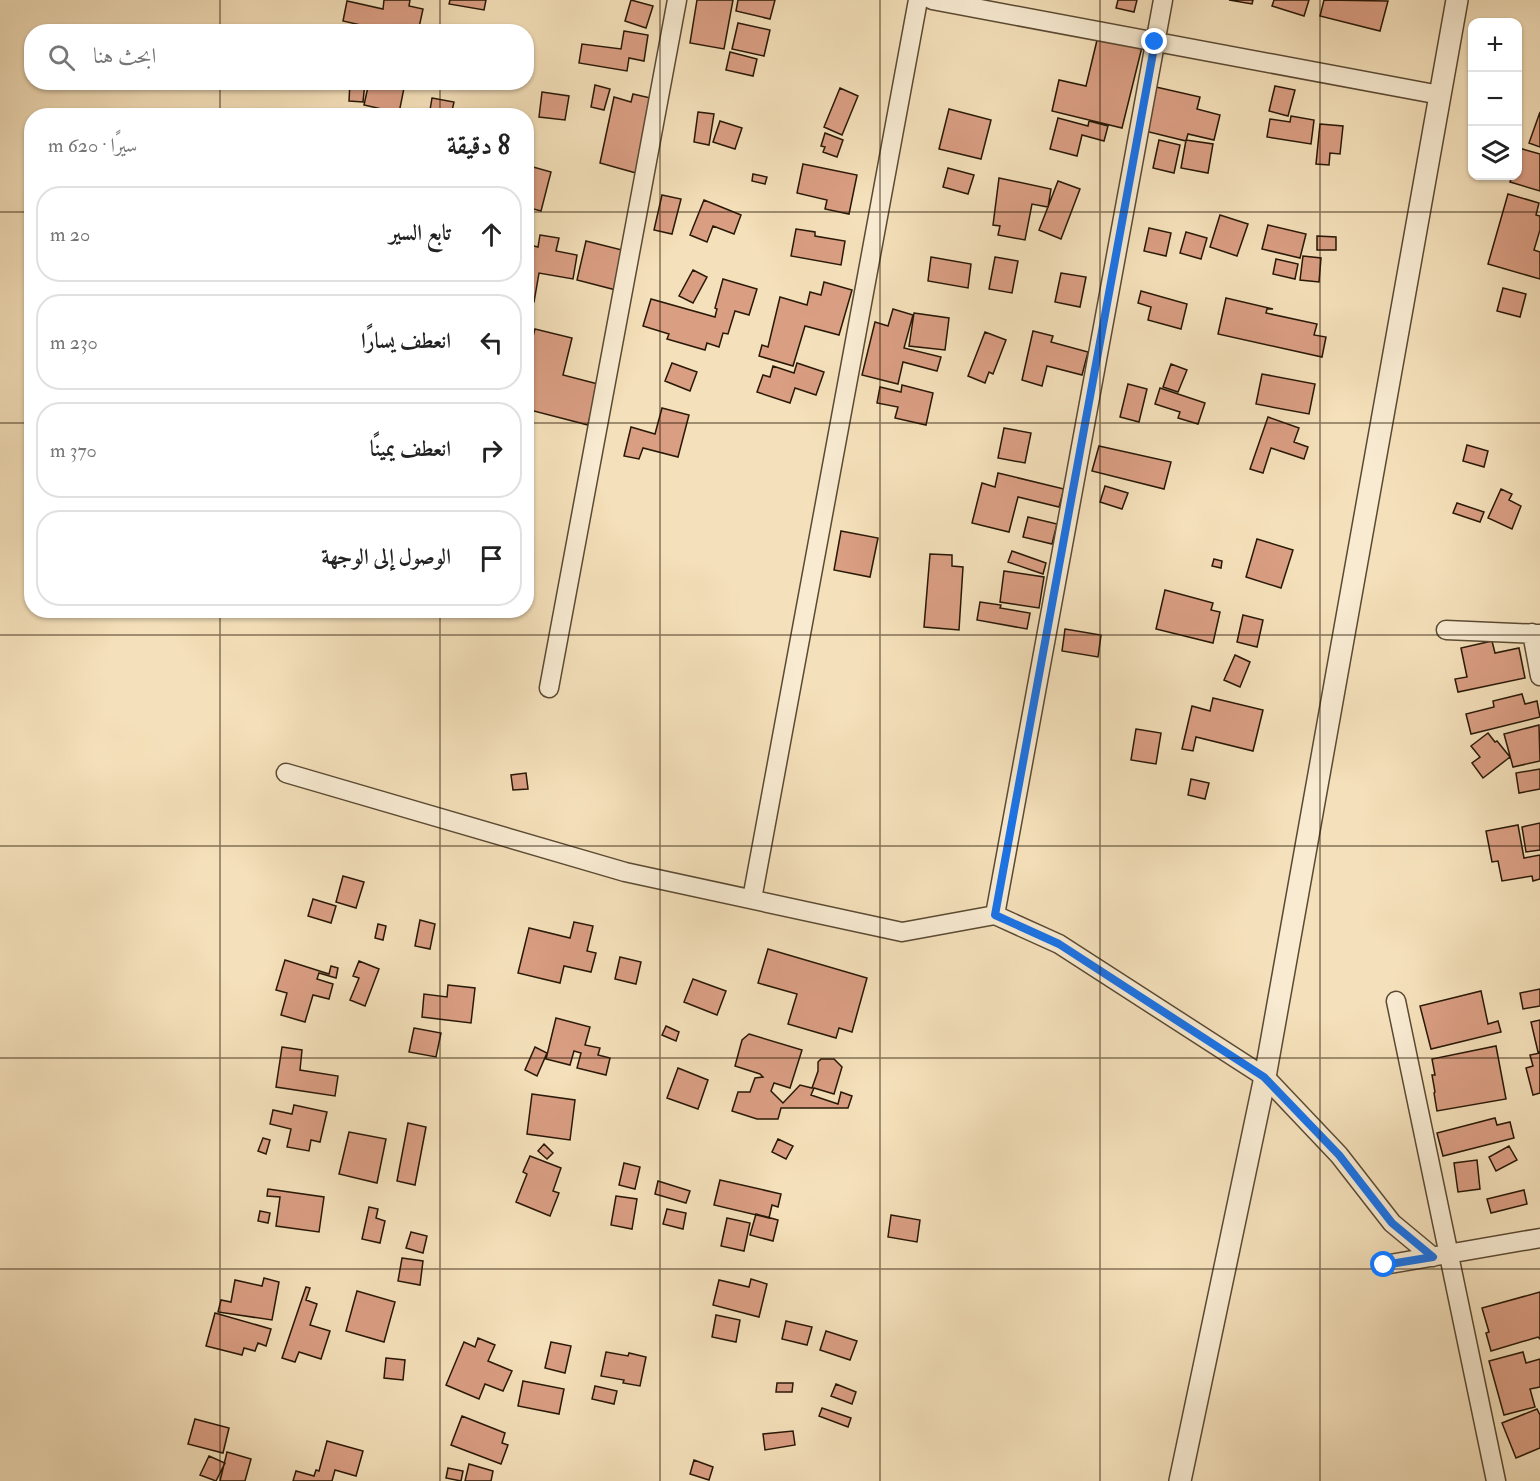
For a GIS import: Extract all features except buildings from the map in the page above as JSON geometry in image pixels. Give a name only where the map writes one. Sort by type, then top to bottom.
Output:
[{"type":"street","points":[[549,688],[677,0]]},
{"type":"street","points":[[752,899],[918,0]]},
{"type":"street","points":[[932,0],[1440,96]]},
{"type":"street","points":[[995,915],[1163,0]]},
{"type":"street","points":[[1180,1481],[1264,1077],[1457,0]]},
{"type":"street","points":[[1446,630],[1536,634],[1540,675]]},
{"type":"street","points":[[286,772],[625,872],[902,932],[995,915],[1059,944],[1264,1077],[1339,1155],[1392,1223],[1441,1255]]},
{"type":"street","points":[[1396,1000],[1441,1255],[1496,1481]]},
{"type":"street","points":[[1384,1265],[1540,1239]]},
{"type":"route","points":[[1155,42],[995,915],[1059,944],[1264,1077],[1339,1155],[1392,1223],[1433,1257],[1384,1265]]}]
